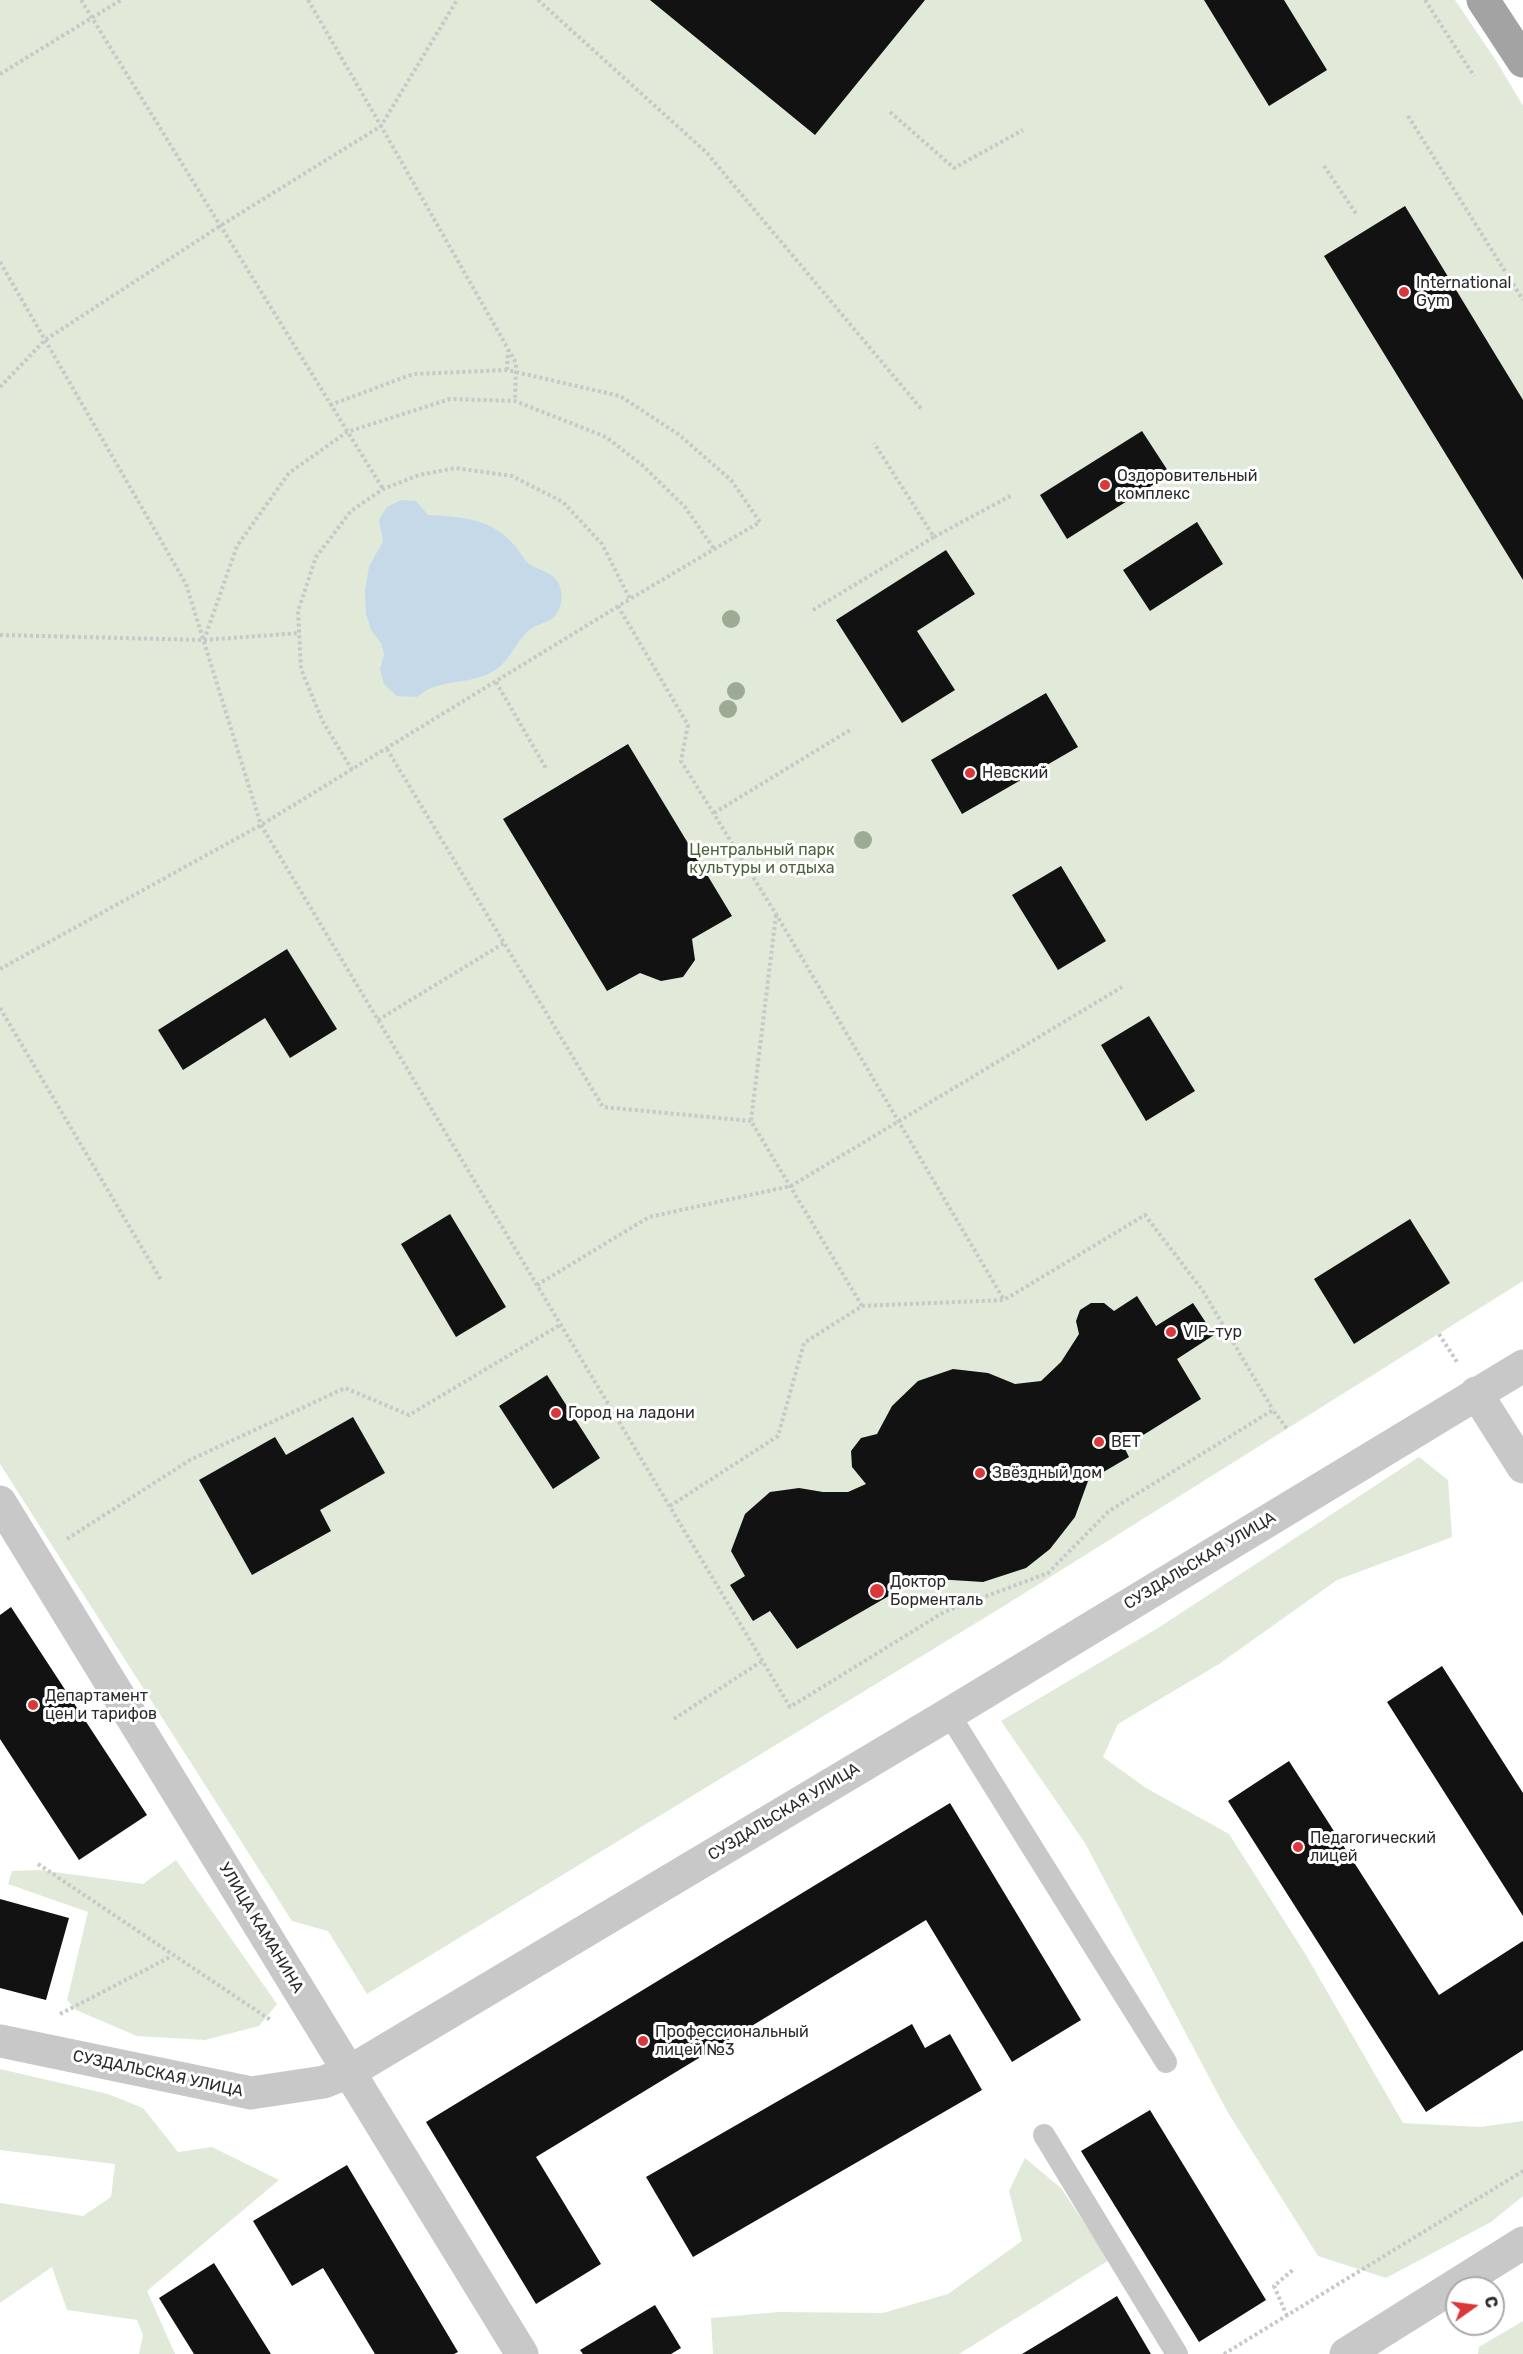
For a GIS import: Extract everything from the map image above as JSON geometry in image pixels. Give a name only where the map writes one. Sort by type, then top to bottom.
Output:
[{"type":"main road","points":[[1483,0],[1521,53]]},
{"type":"street","name":"СУЗДАЛЬСКАЯ УЛИЦА","points":[[0,2041],[251,2093],[324,2082],[349,2072],[949,1714],[1523,1365]]},
{"type":"street","points":[[1476,1393],[1523,1467]]},
{"type":"street","name":"УЛИЦА КАМАНИНА","points":[[0,1502],[522,2354]]},
{"type":"street","points":[[1349,2353],[1523,2243]]},
{"type":"lane","points":[[949,1714],[1166,2062]]},
{"type":"lane","points":[[1044,2135],[1177,2354]]},
{"type":"path","points":[[81,0],[383,489]]},
{"type":"path","points":[[0,74],[121,0]]},
{"type":"path","points":[[308,0],[516,363],[515,401]]},
{"type":"path","points":[[0,387],[45,340],[220,226],[381,126],[457,0]]},
{"type":"path","points":[[538,0],[706,152],[922,410]]},
{"type":"path","points":[[1425,0],[1474,76]]},
{"type":"path","points":[[890,112],[954,168],[1023,130]]},
{"type":"path","points":[[1408,116],[1523,300]]},
{"type":"path","points":[[1324,166],[1357,214]]},
{"type":"path","points":[[0,262],[186,584],[261,825],[790,1707],[944,1612],[1048,1573],[1109,1512],[1274,1410]]},
{"type":"path","points":[[507,370],[508,351]]},
{"type":"path","points":[[0,969],[261,825],[618,606],[760,522],[731,480],[678,434],[620,396],[507,370],[413,374],[330,405]]},
{"type":"path","points":[[203,640],[237,546],[289,473],[347,432],[450,399],[515,401],[606,436],[642,465],[685,507],[714,549]]},
{"type":"path","points":[[874,443],[934,537]]},
{"type":"path","points":[[352,771],[322,722],[301,669],[298,611],[316,557],[351,512],[383,489],[419,475],[455,468],[512,476],[563,502],[602,544],[630,599]]},
{"type":"path","points":[[813,610],[934,537],[1012,495]]},
{"type":"path","points":[[618,606],[688,725],[681,761],[776,914],[1004,1300]]},
{"type":"path","points":[[0,635],[203,640],[300,633]]},
{"type":"path","points":[[496,682],[547,770]]},
{"type":"path","points":[[714,813],[850,730]]},
{"type":"path","points":[[387,749],[603,1107],[751,1121]]},
{"type":"path","points":[[776,914],[751,1121],[862,1306]]},
{"type":"path","points":[[378,1020],[504,943]]},
{"type":"path","points":[[537,1285],[649,1217],[791,1186],[1122,987]]},
{"type":"path","points":[[0,1008],[161,1280]]},
{"type":"path","points":[[670,1506],[778,1436],[804,1343],[862,1306],[1004,1300],[1145,1215],[1203,1291],[1287,1429]]},
{"type":"path","points":[[36,1559],[190,1460],[345,1388],[409,1415],[560,1324]]},
{"type":"path","points":[[674,1719],[762,1661]]},
{"type":"path","points":[[57,2016],[172,1956]]},
{"type":"path","points":[[1224,2354],[1523,2171]]},
{"type":"path","points":[[1287,2316],[1274,2286],[1294,2269]]},
{"type":"green space","name":"Центральный парк культуры и отдыха","points":[[0,0],[1455,0],[1497,62],[1523,106],[1523,1281],[999,1609],[367,1994],[328,1931],[292,1921],[0,1464]]},
{"type":"green space","points":[[1419,1457],[1448,1480],[1452,1537],[1337,1580],[1219,1664],[1118,1724],[1103,1757],[1146,1788],[1229,1834],[1306,1955],[1403,2123],[1480,2127],[1523,2121],[1523,2196],[1491,2222],[1386,2278],[1318,2256],[1227,2111],[1085,1843],[1001,1721],[1158,1628]]},
{"type":"green space","points":[[176,1860],[277,2004],[259,2026],[205,2040],[137,2036],[76,2010],[67,2000],[88,1912],[8,1884],[12,1871],[39,1870],[143,1884]]},
{"type":"green space","points":[[0,2069],[108,2094],[143,2108],[178,2152],[212,2147],[279,2180],[147,2291],[175,2354],[139,2354],[143,2335],[137,2320],[67,2310],[52,2267],[0,2303],[0,2203],[83,2216],[111,2197],[115,2164],[0,2150]]},
{"type":"green space","points":[[1025,2158],[1061,2188],[1109,2260],[959,2354],[713,2354],[711,2318],[779,2312],[883,2313],[948,2294],[1022,2241],[1009,2191]]},
{"type":"green space","points":[[1523,2321],[1523,2354],[1478,2354],[1479,2347],[1498,2336],[1505,2336],[1505,2332]]},
{"type":"water","points":[[401,500],[416,501],[428,515],[464,518],[486,524],[506,537],[526,561],[553,576],[559,584],[561,594],[561,604],[554,617],[529,630],[497,669],[471,680],[434,687],[417,697],[397,696],[384,684],[380,669],[384,654],[381,643],[371,630],[366,614],[365,591],[369,566],[383,542],[379,520],[387,507]]},
{"type":"building","points":[[650,0],[925,0],[815,135]]},
{"type":"building","points":[[1204,0],[1284,0],[1327,70],[1269,106]]},
{"type":"building","points":[[1405,206],[1523,400],[1523,580],[1324,256]]},
{"type":"building","name":"Оздоровительный комплекс","points":[[1142,431],[1170,474],[1067,539],[1040,495]]},
{"type":"building","points":[[1197,522],[1223,564],[1150,611],[1123,570]]},
{"type":"building","points":[[946,550],[975,594],[917,631],[955,690],[902,723],[836,620]]},
{"type":"building","points":[[1046,693],[1078,747],[962,814],[931,760]]},
{"type":"building","points":[[628,744],[732,916],[692,939],[695,960],[683,977],[661,981],[640,973],[607,991],[503,819]]},
{"type":"building","points":[[1061,866],[1106,941],[1058,970],[1012,895]]},
{"type":"building","points":[[287,949],[337,1029],[290,1058],[265,1018],[183,1070],[158,1030]]},
{"type":"building","points":[[1149,1016],[1195,1091],[1146,1121],[1101,1045]]},
{"type":"building","points":[[450,1214],[506,1307],[456,1337],[401,1244]]},
{"type":"building","points":[[1410,1219],[1450,1283],[1354,1344],[1314,1279]]},
{"type":"building","name":"Звёздный дом","points":[[1137,1296],[1156,1326],[1193,1303],[1214,1335],[1177,1359],[1201,1399],[1124,1447],[1129,1457],[1088,1481],[1075,1517],[1050,1549],[1026,1568],[983,1582],[920,1578],[797,1649],[770,1611],[753,1621],[730,1585],[745,1576],[731,1551],[745,1514],[770,1492],[799,1488],[823,1492],[848,1492],[866,1484],[852,1467],[851,1451],[861,1438],[877,1434],[892,1406],[918,1381],[953,1369],[988,1373],[1015,1384],[1041,1381],[1061,1362],[1079,1334],[1076,1321],[1080,1310],[1091,1303],[1104,1303],[1114,1311]]},
{"type":"building","points":[[547,1375],[600,1458],[553,1489],[499,1406]]},
{"type":"building","points":[[353,1417],[385,1473],[320,1510],[331,1531],[252,1575],[199,1480],[275,1437],[286,1455]]},
{"type":"building","points":[[11,1607],[147,1815],[79,1860],[0,1739],[0,1615]]},
{"type":"building","points":[[1442,1666],[1523,1793],[1523,1916],[1387,1702]]},
{"type":"building","points":[[1289,1761],[1439,1995],[1523,1941],[1523,2050],[1426,2112],[1228,1801]]},
{"type":"building","name":"Профессиональный лицей №3","points":[[950,1803],[1081,2020],[1012,2062],[926,1920],[536,2157],[601,2264],[536,2304],[426,2122]]},
{"type":"building","points":[[0,1899],[69,1918],[46,2000],[0,1988]]},
{"type":"building","points":[[912,2024],[925,2048],[950,2034],[982,2090],[693,2257],[646,2177]]},
{"type":"building","points":[[1150,2110],[1266,2300],[1199,2342],[1081,2151]]},
{"type":"building","points":[[347,2165],[458,2352],[454,2354],[375,2354],[323,2268],[292,2286],[253,2221]]},
{"type":"building","points":[[214,2263],[271,2354],[194,2354],[159,2298]]},
{"type":"building","points":[[1117,2296],[1151,2354],[1022,2354],[1060,2331]]},
{"type":"building","points":[[655,2305],[681,2348],[671,2354],[583,2354],[580,2350]]},
{"type":"place","name":"International Gym","points":[[1404,292]]},
{"type":"place","name":"Оздоровительный комплекс","points":[[1105,485]]},
{"type":"place","name":"Невский","points":[[970,773]]},
{"type":"place","name":"VIP-тур","points":[[1171,1332]]},
{"type":"place","name":"Город на ладони","points":[[556,1413]]},
{"type":"place","name":"BET","points":[[1099,1442]]},
{"type":"place","name":"Звёздный дом","points":[[980,1473]]},
{"type":"place","name":"Доктор Борменталь","points":[[877,1591]]},
{"type":"place","name":"Департамент цен и тарифов","points":[[33,1705]]},
{"type":"place","name":"Педагогический лицей","points":[[1298,1847]]},
{"type":"place","name":"Профессиональный лицей №3","points":[[643,2041]]}]
